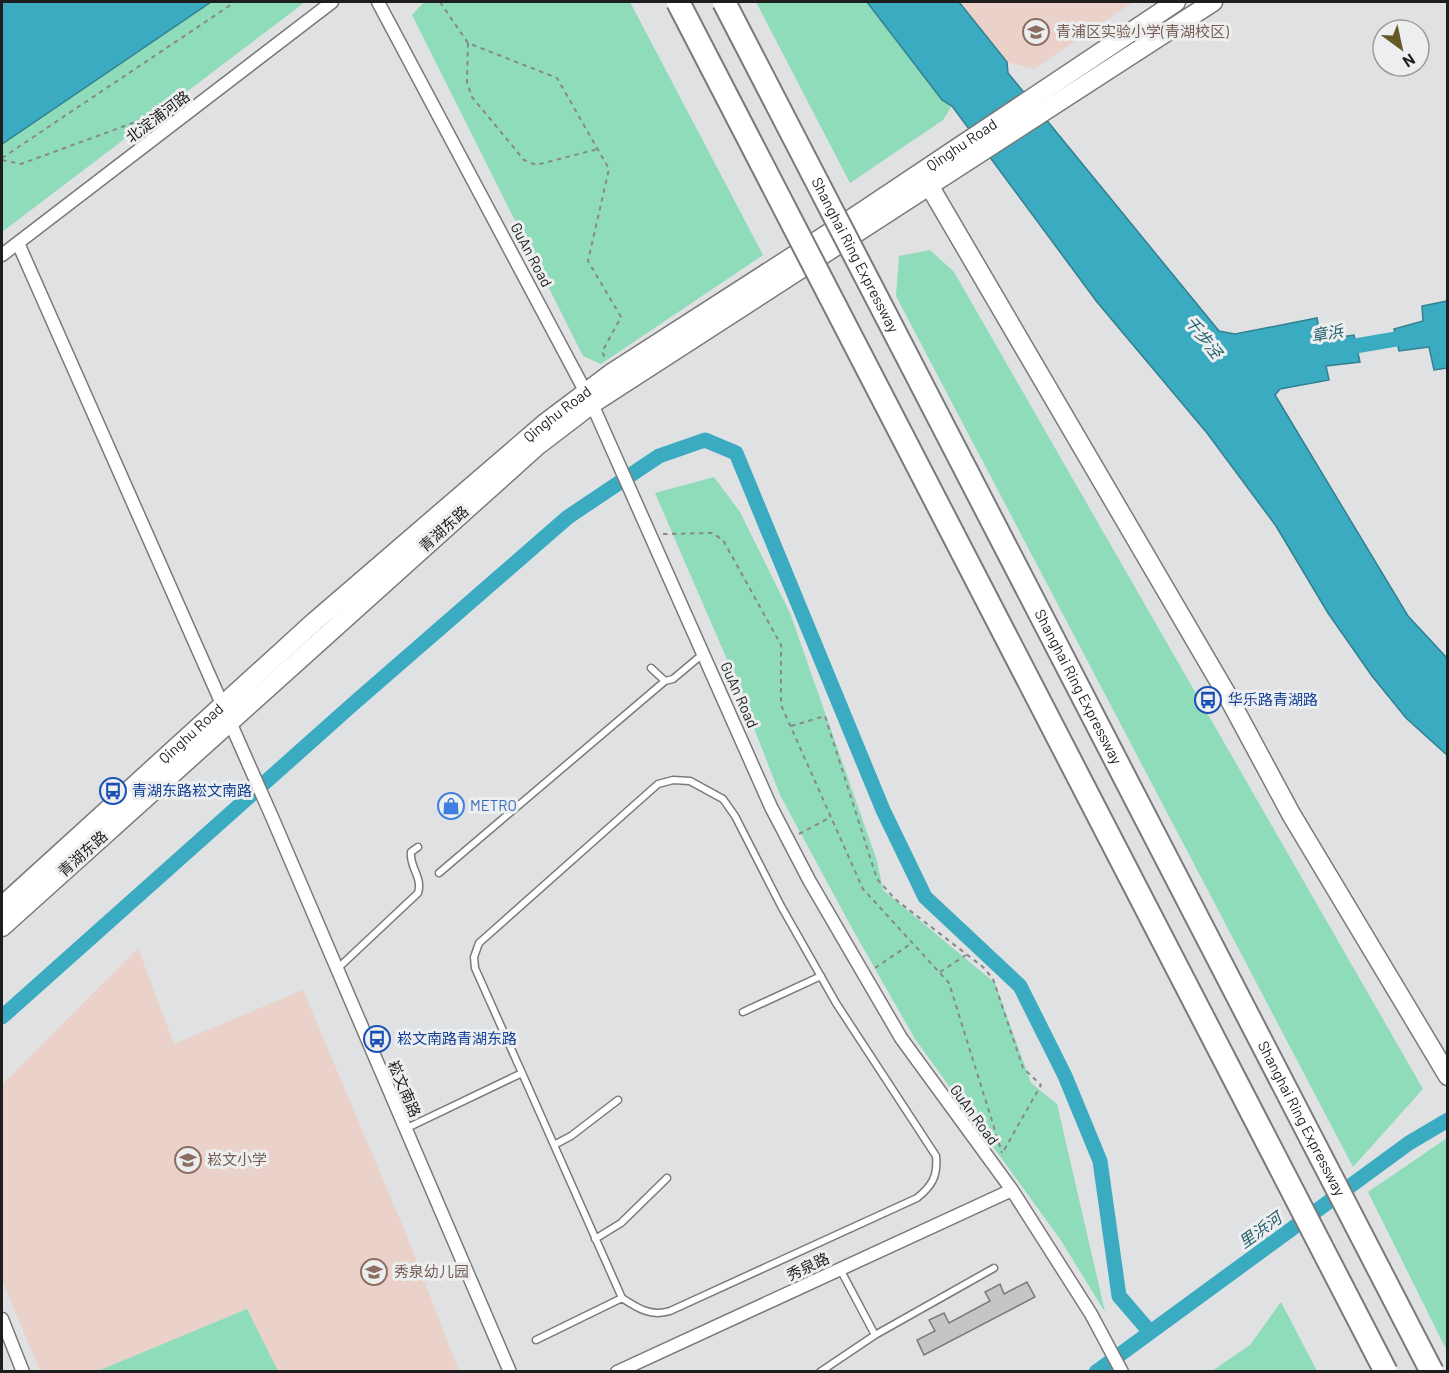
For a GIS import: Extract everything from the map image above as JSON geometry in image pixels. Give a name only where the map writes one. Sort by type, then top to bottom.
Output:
[{"type":"highway","points":[[678,2],[1386,1371]]},
{"type":"highway","name":"Shanghai Ring Expressway","points":[[724,2],[1432,1371]]},
{"type":"main road","name":"Qinghu Road","points":[[589,398],[613,372],[925,178],[979,133],[1176,2]]},
{"type":"main road","points":[[1213,2],[970,158],[925,178],[1226,693],[1291,814],[1446,1073]]},
{"type":"main road","name":"青湖东路","points":[[2,927],[226,715],[537,446],[589,398],[925,178]]},
{"type":"main road","name":"Qinghu Road","points":[[2,906],[226,715]]},
{"type":"street","name":"北淀浦河路","points":[[2,255],[332,2]]},
{"type":"street","name":"GuAn Road","points":[[378,2],[589,398],[788,839],[864,975],[908,1047],[1012,1190],[1091,1314],[1122,1371]]},
{"type":"street","name":"崧文南路","points":[[18,243],[272,817],[510,1371]]},
{"type":"street","name":"秀泉路","points":[[617,1371],[1012,1190]]},
{"type":"street","points":[[2,1324],[23,1371]]},
{"type":"lane","points":[[440,873],[665,681],[673,679],[704,653]]},
{"type":"lane","points":[[651,668],[665,681]]},
{"type":"lane","points":[[673,780],[690,781],[723,799],[748,838],[781,906],[820,976],[936,1156],[938,1171],[930,1188],[917,1198],[670,1311],[660,1314],[647,1312],[622,1298],[522,1073],[475,968],[474,957],[479,943],[658,784],[673,780]]},
{"type":"lane","points":[[336,970],[406,907],[418,893],[419,877],[410,857],[411,852],[418,847]]},
{"type":"lane","points":[[743,1012],[820,976]]},
{"type":"lane","points":[[405,1129],[522,1073]]},
{"type":"lane","points":[[554,1145],[571,1136],[618,1100]]},
{"type":"lane","points":[[595,1239],[621,1223],[667,1178]]},
{"type":"lane","points":[[820,1371],[875,1335],[994,1268]]},
{"type":"lane","points":[[840,1269],[875,1335]]},
{"type":"lane","points":[[536,1340],[622,1298]]},
{"type":"path","points":[[2,159],[235,2]]},
{"type":"path","points":[[440,2],[468,43],[558,78],[609,169],[588,261],[621,317],[602,352],[613,372]]},
{"type":"path","points":[[468,43],[467,82],[472,97],[524,160],[536,165],[598,149]]},
{"type":"path","points":[[2,159],[21,164],[141,120],[167,129]]},
{"type":"path","points":[[651,535],[712,533],[723,540],[781,645],[781,705],[863,889],[949,983],[1003,1152]]},
{"type":"path","points":[[790,726],[825,716],[877,879],[896,899],[966,955],[993,980],[1023,1068],[1041,1085],[1003,1152],[993,1165]]},
{"type":"path","points":[[788,839],[831,817]]},
{"type":"path","points":[[864,975],[912,943]]},
{"type":"path","points":[[940,972],[966,955]]},
{"type":"shaded area","name":"青浦区实验小学(青湖校区)","points":[[959,2],[1133,2],[1034,69],[1007,62]]},
{"type":"shaded area","name":"崧文小学","points":[[138,948],[174,1044],[303,990],[406,1234],[459,1371],[278,1371],[247,1309],[98,1371],[40,1371],[2,1280],[2,1085]]},
{"type":"green space","points":[[2,2],[305,2],[2,232]]},
{"type":"green space","points":[[424,2],[630,2],[763,255],[601,364],[583,356],[412,15]]},
{"type":"green space","points":[[756,2],[867,2],[942,100],[952,106],[943,120],[850,183]]},
{"type":"green space","points":[[930,250],[954,272],[1423,1089],[1353,1167],[896,296],[899,256]]},
{"type":"green space","points":[[714,477],[740,512],[790,613],[877,861],[883,890],[995,983],[1031,1083],[1057,1104],[1105,1312],[1060,1239],[915,1039],[780,795],[729,664],[655,493]]},
{"type":"green space","points":[[1447,1138],[1447,1351],[1368,1192]]},
{"type":"green space","points":[[1281,1302],[1317,1371],[1212,1371],[1250,1345]]},
{"type":"green space","points":[[247,1309],[278,1371],[98,1371]]},
{"type":"water","points":[[2,2],[211,2],[2,144]]},
{"type":"water","name":"千步泾","points":[[867,2],[959,2],[1007,62],[1008,73],[1219,331],[1235,334],[1317,318],[1321,340],[1354,335],[1360,362],[1326,366],[1329,380],[1280,389],[1275,395],[1408,616],[1447,658],[1447,755],[1406,718],[1372,676],[1328,613],[1276,526],[1207,433],[1097,302],[952,106],[942,100]]},
{"type":"water","points":[[1447,301],[1447,368],[1434,370],[1429,347],[1399,351],[1394,329],[1423,321],[1422,306]]},
{"type":"building","points":[[1027,1282],[1035,1297],[924,1355],[917,1340],[935,1331],[929,1320],[944,1313],[949,1323],[990,1301],[985,1292],[1000,1284],[1004,1294]]},
{"type":"waterway","name":"章浜","points":[[1338,349],[1448,330]]},
{"type":"waterway","points":[[2,1017],[353,704],[568,517],[659,456],[705,440],[736,453],[883,810],[925,897],[1020,986],[1065,1076],[1100,1161],[1119,1296],[1150,1332]]},
{"type":"waterway","name":"里浜河","points":[[1096,1372],[1409,1143],[1448,1120]]},
{"type":"place","name":"青浦区实验小学(青湖校区)","points":[[1036,32]]},
{"type":"place","name":"华乐路青湖路","points":[[1208,700]]},
{"type":"place","name":"青湖东路崧文南路","points":[[113,791]]},
{"type":"place","name":"METRO","points":[[451,806]]},
{"type":"place","name":"崧文南路青湖东路","points":[[377,1039]]},
{"type":"place","name":"崧文小学","points":[[188,1160]]},
{"type":"place","name":"秀泉幼儿园","points":[[374,1272]]}]
